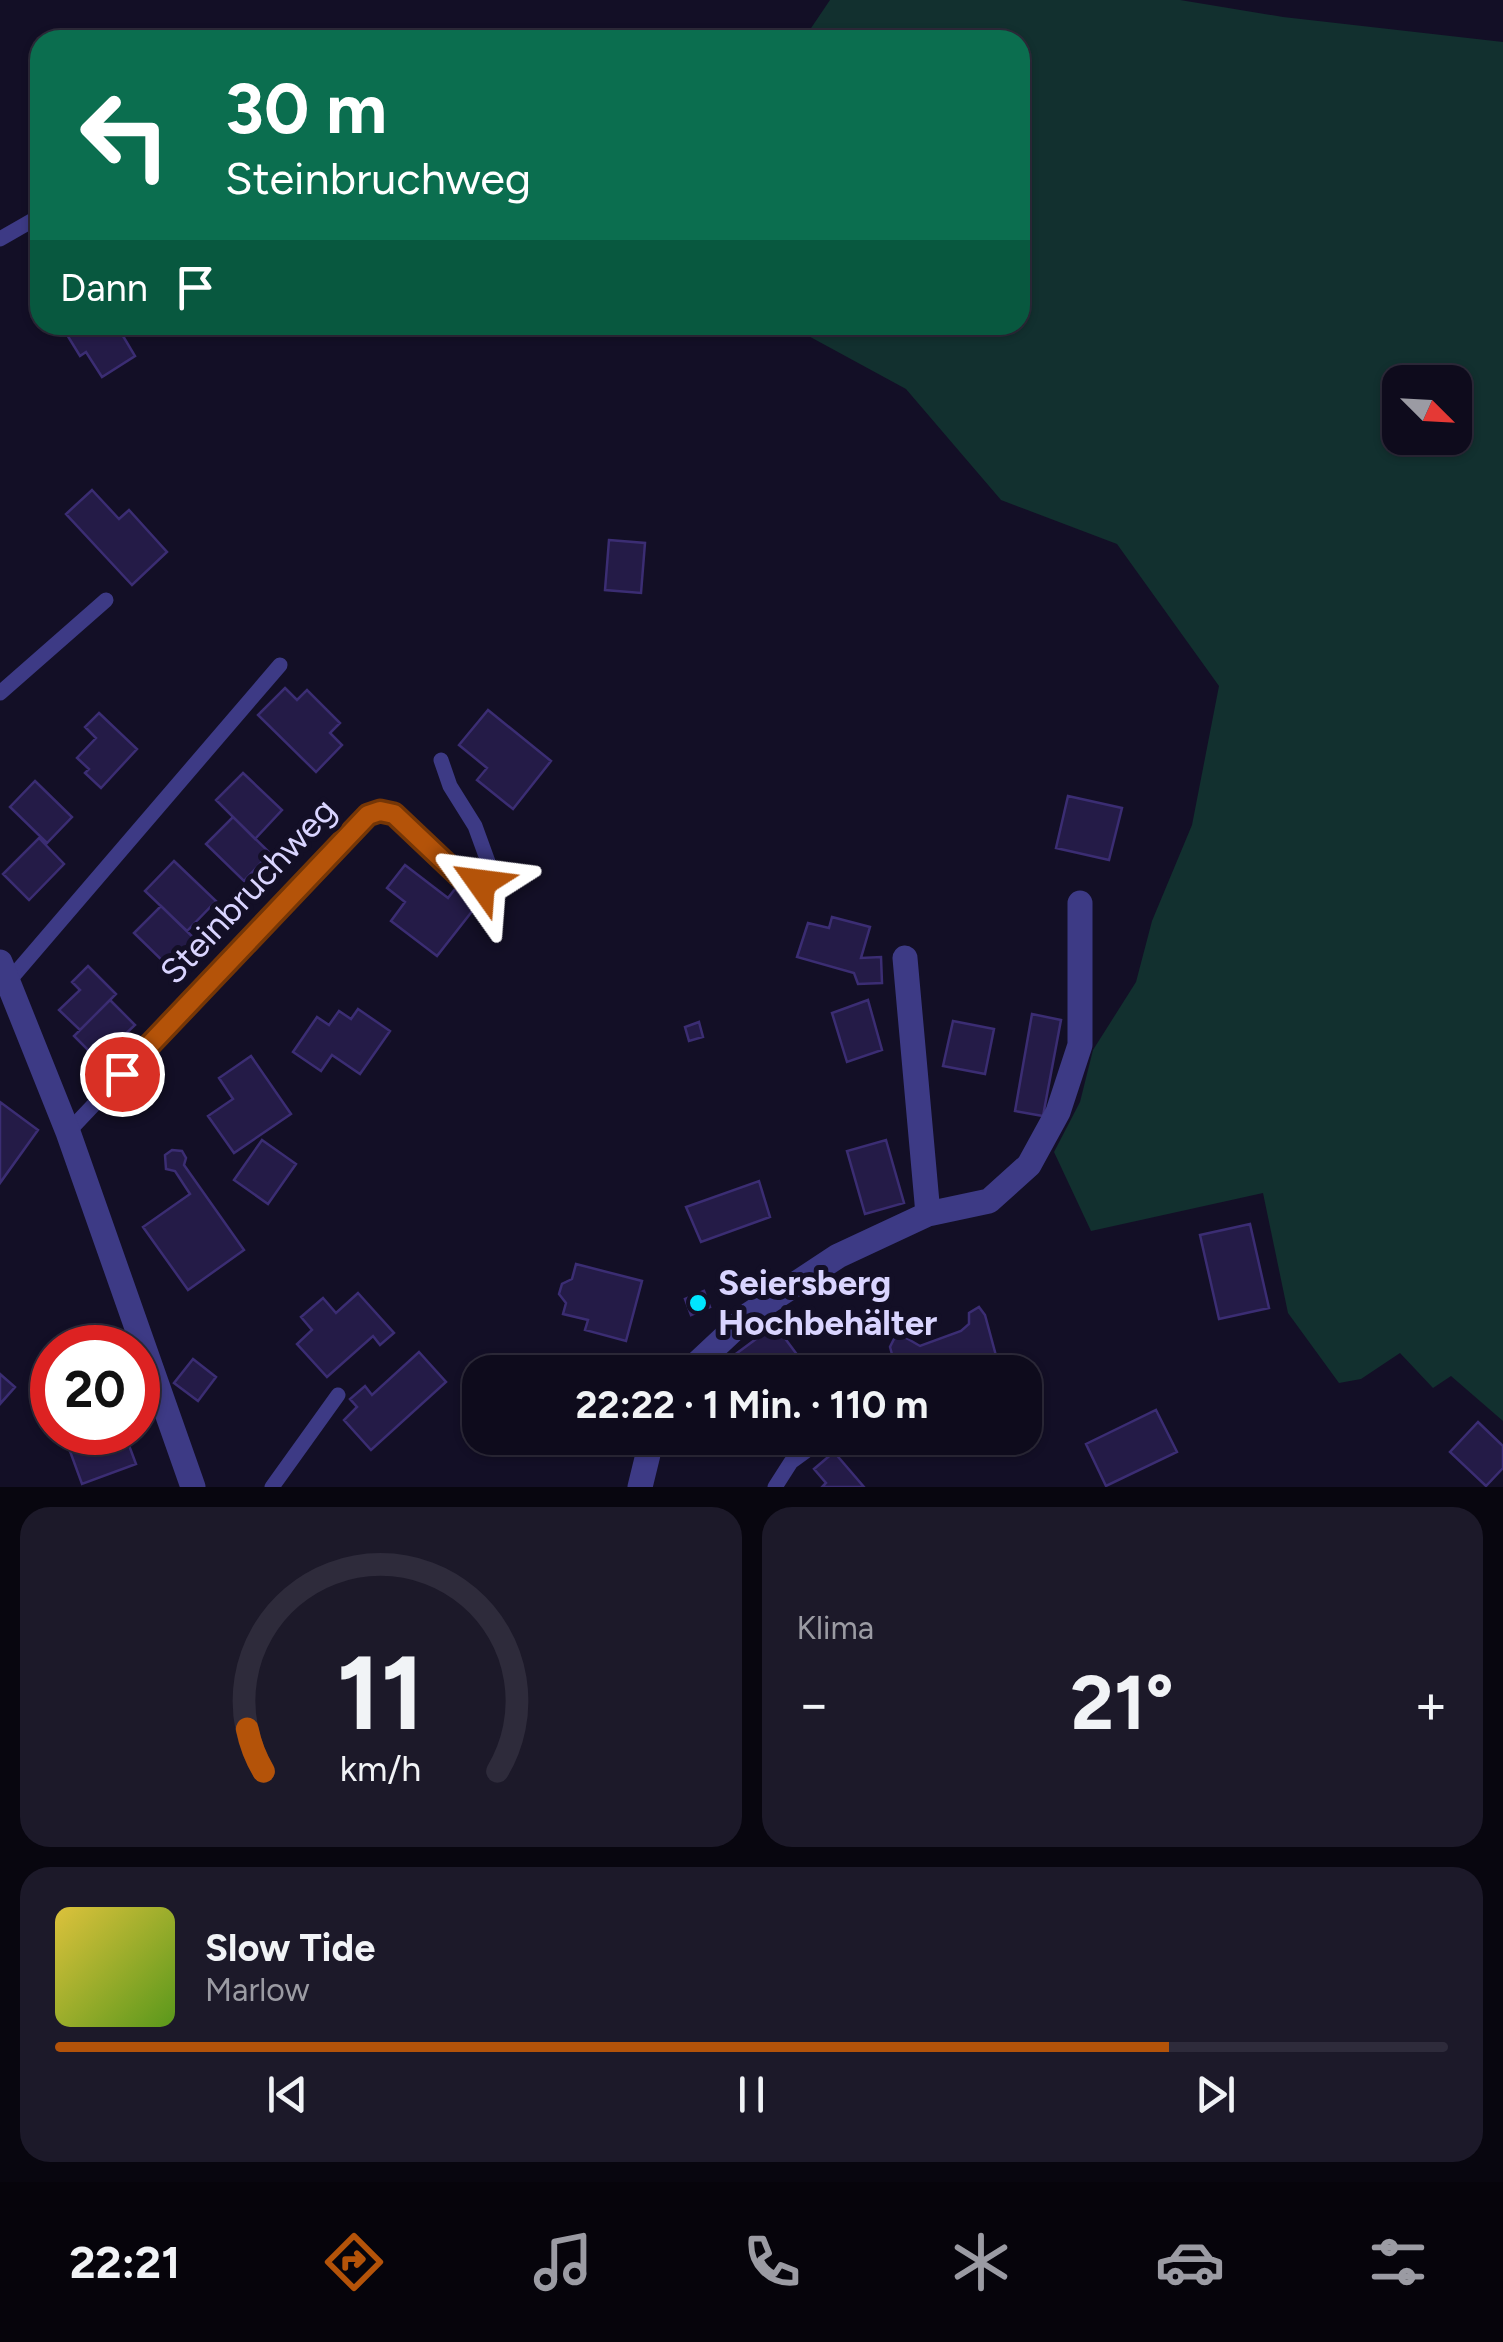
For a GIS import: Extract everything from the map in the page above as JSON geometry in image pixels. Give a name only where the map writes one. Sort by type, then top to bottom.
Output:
[{"type":"street","points":[[706,1355],[750,1314],[838,1256],[928,1214],[989,1201],[1029,1166],[1058,1112],[1080,1045],[1080,903]]},
{"type":"street","points":[[904,958],[928,1214]]},
{"type":"street","points":[[4,972],[68,1132],[193,1487]]},
{"type":"street","points":[[640,1487],[648,1455]]},
{"type":"lane","points":[[0,239],[30,222]]},
{"type":"lane","points":[[0,693],[106,600]]},
{"type":"lane","points":[[4,972],[280,665]]},
{"type":"lane","name":"Steinbruchweg","points":[[68,1132],[368,815],[380,811],[394,814],[470,886],[481,883],[491,870],[475,826],[450,786],[441,760]]},
{"type":"lane","points":[[272,1487],[338,1396]]},
{"type":"lane","points":[[775,1487],[791,1462],[801,1455]]},
{"type":"green space","points":[[830,0],[1180,0],[1283,17],[1503,42],[1503,1421],[1451,1376],[1433,1388],[1400,1353],[1361,1379],[1339,1383],[1288,1313],[1263,1193],[1091,1231],[1054,1152],[1080,1102],[1093,1050],[1136,982],[1152,921],[1192,825],[1219,686],[1117,544],[1001,500],[906,389],[807,335],[1030,335],[1030,30],[810,30]]},
{"type":"building","points":[[67,335],[124,335],[135,356],[102,377],[86,352],[80,356]]},
{"type":"building","points":[[92,490],[119,519],[129,510],[167,552],[132,585],[66,514]]},
{"type":"building","points":[[609,540],[645,543],[641,593],[605,590]]},
{"type":"building","points":[[285,688],[297,700],[307,690],[340,723],[330,733],[342,745],[316,772],[258,715]]},
{"type":"building","points":[[488,710],[551,761],[513,809],[477,780],[487,768],[459,745]]},
{"type":"building","points":[[99,713],[137,749],[101,788],[85,773],[89,769],[77,758],[96,738],[85,727]]},
{"type":"building","points":[[243,773],[282,810],[255,839],[216,800]]},
{"type":"building","points":[[35,781],[72,817],[47,843],[10,807]]},
{"type":"building","points":[[1068,796],[1122,808],[1109,860],[1056,848]]},
{"type":"building","points":[[233,817],[270,853],[244,881],[206,844]]},
{"type":"building","points":[[39,838],[64,864],[29,900],[3,874]]},
{"type":"building","points":[[174,861],[216,901],[187,931],[145,891]]},
{"type":"building","points":[[405,865],[448,898],[455,889],[477,905],[437,956],[391,921],[405,902],[387,888]]},
{"type":"building","points":[[161,906],[201,945],[175,973],[134,933]]},
{"type":"building","points":[[832,917],[870,927],[861,958],[881,957],[882,983],[858,984],[854,973],[797,957],[808,923],[829,928]]},
{"type":"building","points":[[88,966],[116,994],[80,1030],[59,1010],[80,990],[72,982]]},
{"type":"building","points":[[110,1000],[135,1025],[98,1060],[74,1036]]},
{"type":"building","points":[[868,1000],[882,1050],[847,1062],[832,1013]]},
{"type":"building","points":[[358,1009],[390,1031],[360,1074],[332,1055],[321,1071],[293,1052],[317,1017],[329,1025],[339,1011],[351,1019]]},
{"type":"building","points":[[1032,1014],[1061,1020],[1043,1116],[1015,1111]]},
{"type":"building","points":[[953,1021],[994,1029],[985,1074],[943,1066]]},
{"type":"building","points":[[699,1022],[703,1037],[689,1041],[685,1027]]},
{"type":"building","points":[[251,1056],[291,1114],[234,1153],[208,1116],[233,1099],[219,1078]]},
{"type":"building","points":[[0,1102],[38,1130],[0,1183]]},
{"type":"building","points":[[262,1140],[296,1164],[268,1204],[234,1180]]},
{"type":"building","points":[[886,1140],[904,1203],[865,1214],[847,1151]]},
{"type":"building","points":[[172,1150],[182,1151],[184,1165],[244,1250],[188,1290],[143,1227],[190,1194],[175,1171],[166,1169],[165,1155]]},
{"type":"building","points":[[759,1181],[770,1217],[701,1242],[686,1207]]},
{"type":"building","points":[[1250,1224],[1269,1308],[1219,1319],[1200,1235]]},
{"type":"building","points":[[576,1264],[642,1281],[626,1341],[585,1330],[588,1320],[563,1314],[566,1303],[559,1294],[562,1284],[572,1279]]},
{"type":"building","name":"Seiersberg Hochbehälter","points":[[704,1291],[710,1307],[691,1315],[685,1299]]},
{"type":"building","points":[[358,1293],[394,1333],[380,1345],[373,1336],[327,1377],[297,1344],[312,1330],[301,1317],[323,1298],[336,1313]]},
{"type":"building","points":[[979,1307],[985,1315],[996,1355],[892,1355],[890,1347],[901,1335],[920,1346],[961,1331],[969,1324],[969,1313]]},
{"type":"building","points":[[775,1325],[797,1355],[734,1355]]},
{"type":"building","points":[[419,1352],[446,1382],[371,1450],[344,1420],[357,1407],[350,1399],[365,1386],[372,1395]]},
{"type":"building","points":[[193,1359],[216,1377],[198,1401],[174,1383]]},
{"type":"building","points":[[0,1374],[15,1387],[0,1404]]},
{"type":"building","points":[[1156,1410],[1177,1452],[1106,1486],[1086,1444]]},
{"type":"building","points":[[1478,1422],[1503,1446],[1503,1468],[1486,1486],[1450,1452]]},
{"type":"building","points":[[71,1455],[133,1455],[136,1464],[82,1484]]},
{"type":"building","points":[[830,1455],[837,1455],[864,1487],[822,1487],[826,1483],[814,1469]]},
{"type":"place","name":"Seiersberg Hochbehälter","points":[[698,1303]]},
{"type":"route","points":[[122,1074],[368,815],[380,811],[394,814],[470,886],[481,883]]}]
